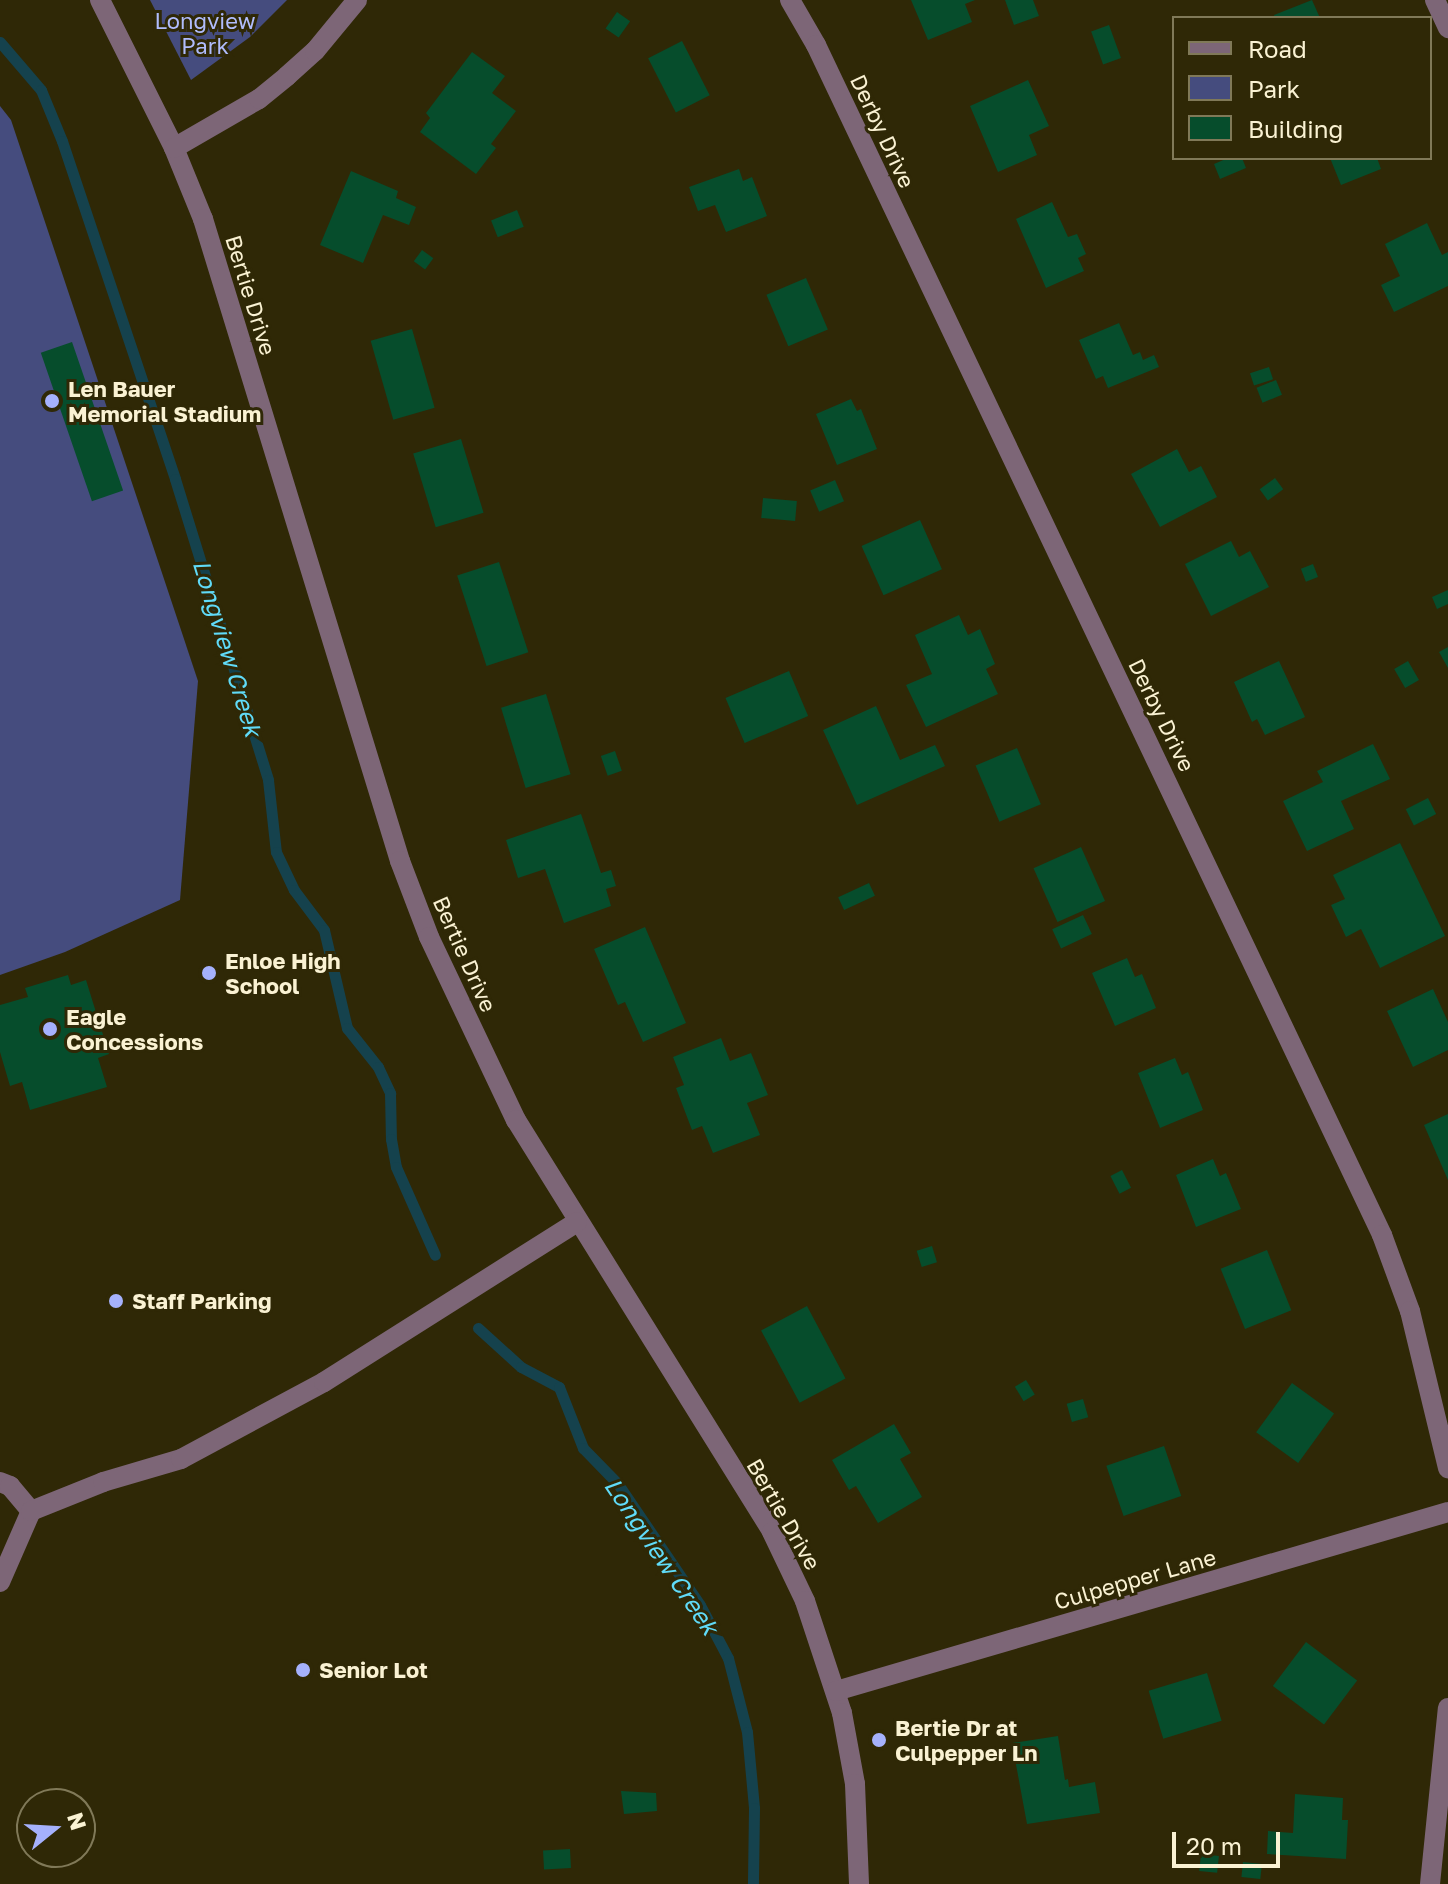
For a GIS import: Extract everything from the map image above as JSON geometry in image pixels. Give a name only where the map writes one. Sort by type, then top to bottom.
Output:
[{"type":"street","name":"Bertie Drive","points":[[100,0],[174,148],[203,219],[405,874],[429,937],[510,1106],[577,1222],[772,1532],[805,1601],[836,1691],[855,1784],[859,1884]]},
{"type":"street","points":[[174,148],[259,99],[315,51],[357,0]]},
{"type":"street","name":"Derby Drive","points":[[790,0],[816,45],[1382,1235],[1410,1311],[1448,1468]]},
{"type":"street","points":[[1435,0],[1448,28]]},
{"type":"street","points":[[0,1582],[31,1511],[103,1482],[181,1459],[324,1382],[577,1222]]},
{"type":"street","points":[[0,1482],[10,1486],[31,1511]]},
{"type":"street","name":"Culpepper Lane","points":[[836,1691],[1448,1512]]},
{"type":"street","points":[[1430,1884],[1448,1708]]},
{"type":"green space","name":"Longview Park","points":[[150,0],[287,0],[250,37],[191,80]]},
{"type":"green space","name":"Len Bauer Memorial Stadium","points":[[0,106],[11,120],[198,681],[180,900],[65,952],[0,975]]},
{"type":"building","points":[[911,0],[975,0],[965,4],[972,22],[928,40]]},
{"type":"building","points":[[1005,0],[1033,0],[1039,16],[1014,25]]},
{"type":"building","points":[[1312,0],[1319,16],[1274,16]]},
{"type":"building","points":[[617,12],[630,21],[619,38],[606,28]]},
{"type":"building","points":[[1109,25],[1121,58],[1103,64],[1091,31]]},
{"type":"building","points":[[682,41],[710,95],[676,113],[648,58]]},
{"type":"building","points":[[472,52],[505,76],[492,93],[516,111],[491,144],[496,148],[476,174],[420,132],[430,118],[426,113]]},
{"type":"building","points":[[1028,80],[1049,126],[1029,135],[1037,155],[998,172],[970,106]]},
{"type":"building","points":[[1223,160],[1243,160],[1246,168],[1220,179],[1214,164]]},
{"type":"building","points":[[1331,160],[1378,160],[1381,169],[1341,185]]},
{"type":"building","points":[[739,169],[743,181],[752,177],[767,216],[726,232],[715,205],[698,211],[689,187]]},
{"type":"building","points":[[351,171],[398,191],[396,198],[416,207],[409,225],[383,215],[363,263],[320,245]]},
{"type":"building","points":[[1052,202],[1068,237],[1077,234],[1086,254],[1078,258],[1084,271],[1046,288],[1016,219]]},
{"type":"building","points":[[517,210],[524,227],[498,237],[491,220]]},
{"type":"building","points":[[1427,223],[1442,255],[1448,252],[1448,286],[1394,312],[1381,285],[1400,276],[1385,244]]},
{"type":"building","points":[[422,250],[433,258],[425,270],[414,261]]},
{"type":"building","points":[[806,278],[828,330],[788,346],[766,295]]},
{"type":"building","points":[[1119,323],[1133,355],[1140,352],[1143,360],[1154,355],[1159,367],[1108,388],[1103,376],[1096,379],[1079,340]]},
{"type":"building","points":[[412,329],[435,408],[393,420],[371,341]]},
{"type":"building","points":[[72,342],[123,490],[92,501],[41,353]]},
{"type":"building","points":[[1269,367],[1273,379],[1254,386],[1250,373]]},
{"type":"building","points":[[1276,380],[1282,395],[1263,403],[1257,388]]},
{"type":"building","points":[[851,399],[857,411],[861,409],[877,449],[837,465],[816,414]]},
{"type":"building","points":[[461,439],[484,513],[436,527],[413,454]]},
{"type":"building","points":[[1177,449],[1189,472],[1201,466],[1217,497],[1160,527],[1131,474]]},
{"type":"building","points":[[1275,478],[1283,489],[1268,500],[1260,489]]},
{"type":"building","points":[[835,480],[844,501],[819,512],[810,491]]},
{"type":"building","points":[[763,498],[797,501],[795,521],[761,518]]},
{"type":"building","points":[[920,520],[942,569],[883,595],[862,546]]},
{"type":"building","points":[[1231,541],[1239,557],[1250,551],[1269,587],[1211,616],[1185,564]]},
{"type":"building","points":[[499,562],[528,652],[487,666],[457,576]]},
{"type":"building","points":[[1313,564],[1318,577],[1306,582],[1301,569]]},
{"type":"building","points":[[1448,590],[1448,604],[1437,609],[1432,597]]},
{"type":"building","points":[[959,615],[968,635],[980,629],[995,664],[986,669],[998,694],[926,727],[906,685],[932,674],[915,635]]},
{"type":"building","points":[[1448,647],[1448,668],[1439,652]]},
{"type":"building","points":[[1279,661],[1305,717],[1265,735],[1257,719],[1252,722],[1234,682]]},
{"type":"building","points":[[1408,661],[1419,680],[1405,688],[1394,669]]},
{"type":"building","points":[[789,671],[808,716],[745,743],[725,698]]},
{"type":"building","points":[[546,694],[571,774],[526,788],[501,708]]},
{"type":"building","points":[[876,706],[900,760],[935,745],[945,766],[857,805],[823,730]]},
{"type":"building","points":[[1373,744],[1390,779],[1341,801],[1354,829],[1307,851],[1283,801],[1323,782],[1317,771]]},
{"type":"building","points":[[1017,748],[1041,804],[999,822],[976,766]]},
{"type":"building","points":[[615,751],[622,771],[608,776],[601,756]]},
{"type":"building","points":[[1428,798],[1436,814],[1414,825],[1406,809]]},
{"type":"building","points":[[581,814],[601,873],[611,870],[616,886],[606,889],[611,906],[564,923],[545,869],[518,878],[506,840]]},
{"type":"building","points":[[1400,843],[1445,936],[1380,968],[1361,929],[1346,937],[1331,905],[1345,899],[1333,875]]},
{"type":"building","points":[[1081,847],[1105,901],[1057,922],[1033,868]]},
{"type":"building","points":[[869,883],[875,896],[844,910],[838,897]]},
{"type":"building","points":[[1083,915],[1092,934],[1061,948],[1052,929]]},
{"type":"building","points":[[645,927],[686,1023],[643,1042],[625,1002],[618,1005],[594,949]]},
{"type":"building","points":[[1127,958],[1135,977],[1142,974],[1156,1008],[1115,1026],[1092,973]]},
{"type":"building","name":"Eagle Concessions","points":[[68,975],[71,985],[86,980],[109,1054],[98,1058],[107,1087],[30,1110],[22,1082],[10,1086],[0,1052],[0,1005],[28,997],[25,988]]},
{"type":"building","points":[[1433,989],[1448,1022],[1448,1050],[1413,1067],[1387,1011]]},
{"type":"building","points":[[721,1038],[730,1061],[751,1053],[768,1095],[747,1103],[760,1135],[713,1153],[702,1126],[692,1130],[676,1088],[684,1085],[673,1057]]},
{"type":"building","points":[[1175,1058],[1182,1075],[1188,1072],[1203,1110],[1160,1128],[1138,1073]]},
{"type":"building","points":[[1448,1114],[1448,1180],[1424,1125]]},
{"type":"building","points":[[1213,1159],[1220,1176],[1226,1173],[1241,1209],[1196,1227],[1176,1175]]},
{"type":"building","points":[[1122,1170],[1131,1188],[1119,1194],[1110,1176]]},
{"type":"building","points":[[932,1246],[937,1262],[922,1267],[917,1251]]},
{"type":"building","points":[[1267,1250],[1291,1310],[1245,1329],[1221,1269]]},
{"type":"building","points":[[807,1306],[845,1378],[800,1403],[761,1330]]},
{"type":"building","points":[[1026,1380],[1035,1395],[1024,1401],[1015,1387]]},
{"type":"building","points":[[1292,1383],[1334,1414],[1298,1463],[1256,1432]]},
{"type":"building","points":[[1083,1399],[1088,1417],[1072,1422],[1067,1404]]},
{"type":"building","points":[[894,1424],[911,1453],[900,1459],[922,1497],[878,1523],[856,1486],[849,1490],[832,1460]]},
{"type":"building","points":[[1164,1446],[1181,1496],[1124,1516],[1106,1466]]},
{"type":"building","points":[[1306,1642],[1357,1681],[1324,1724],[1273,1686]]},
{"type":"building","points":[[1207,1673],[1222,1721],[1163,1739],[1149,1691]]},
{"type":"building","points":[[1058,1736],[1065,1780],[1068,1779],[1069,1787],[1095,1782],[1100,1813],[1027,1824],[1012,1743]]},
{"type":"building","points":[[621,1791],[656,1793],[657,1811],[624,1814]]},
{"type":"building","points":[[1295,1794],[1343,1798],[1342,1820],[1348,1820],[1346,1859],[1267,1854],[1268,1831],[1293,1833]]},
{"type":"building","points":[[570,1849],[571,1868],[544,1869],[543,1850]]},
{"type":"building","points":[[1201,1854],[1219,1856],[1217,1873],[1199,1871]]},
{"type":"building","points":[[1243,1862],[1262,1864],[1260,1879],[1241,1877]]},
{"type":"waterway","name":"Longview Creek","points":[[0,42],[41,90],[62,141],[175,479],[268,780],[276,852],[294,890],[324,930],[347,1028],[378,1067],[390,1093],[391,1139],[396,1167],[435,1255]]},
{"type":"waterway","name":"Longview Creek","points":[[478,1328],[521,1367],[559,1387],[583,1448],[618,1484],[700,1605],[728,1658],[747,1732],[754,1808],[753,1884]]},
{"type":"place","name":"Len Bauer Memorial Stadium","points":[[52,401]]},
{"type":"place","name":"Enloe High School","points":[[209,973]]},
{"type":"place","name":"Eagle Concessions","points":[[50,1029]]},
{"type":"place","name":"Staff Parking","points":[[116,1301]]},
{"type":"place","name":"Senior Lot","points":[[303,1670]]},
{"type":"place","name":"Bertie Dr at Culpepper Ln","points":[[879,1740]]}]
